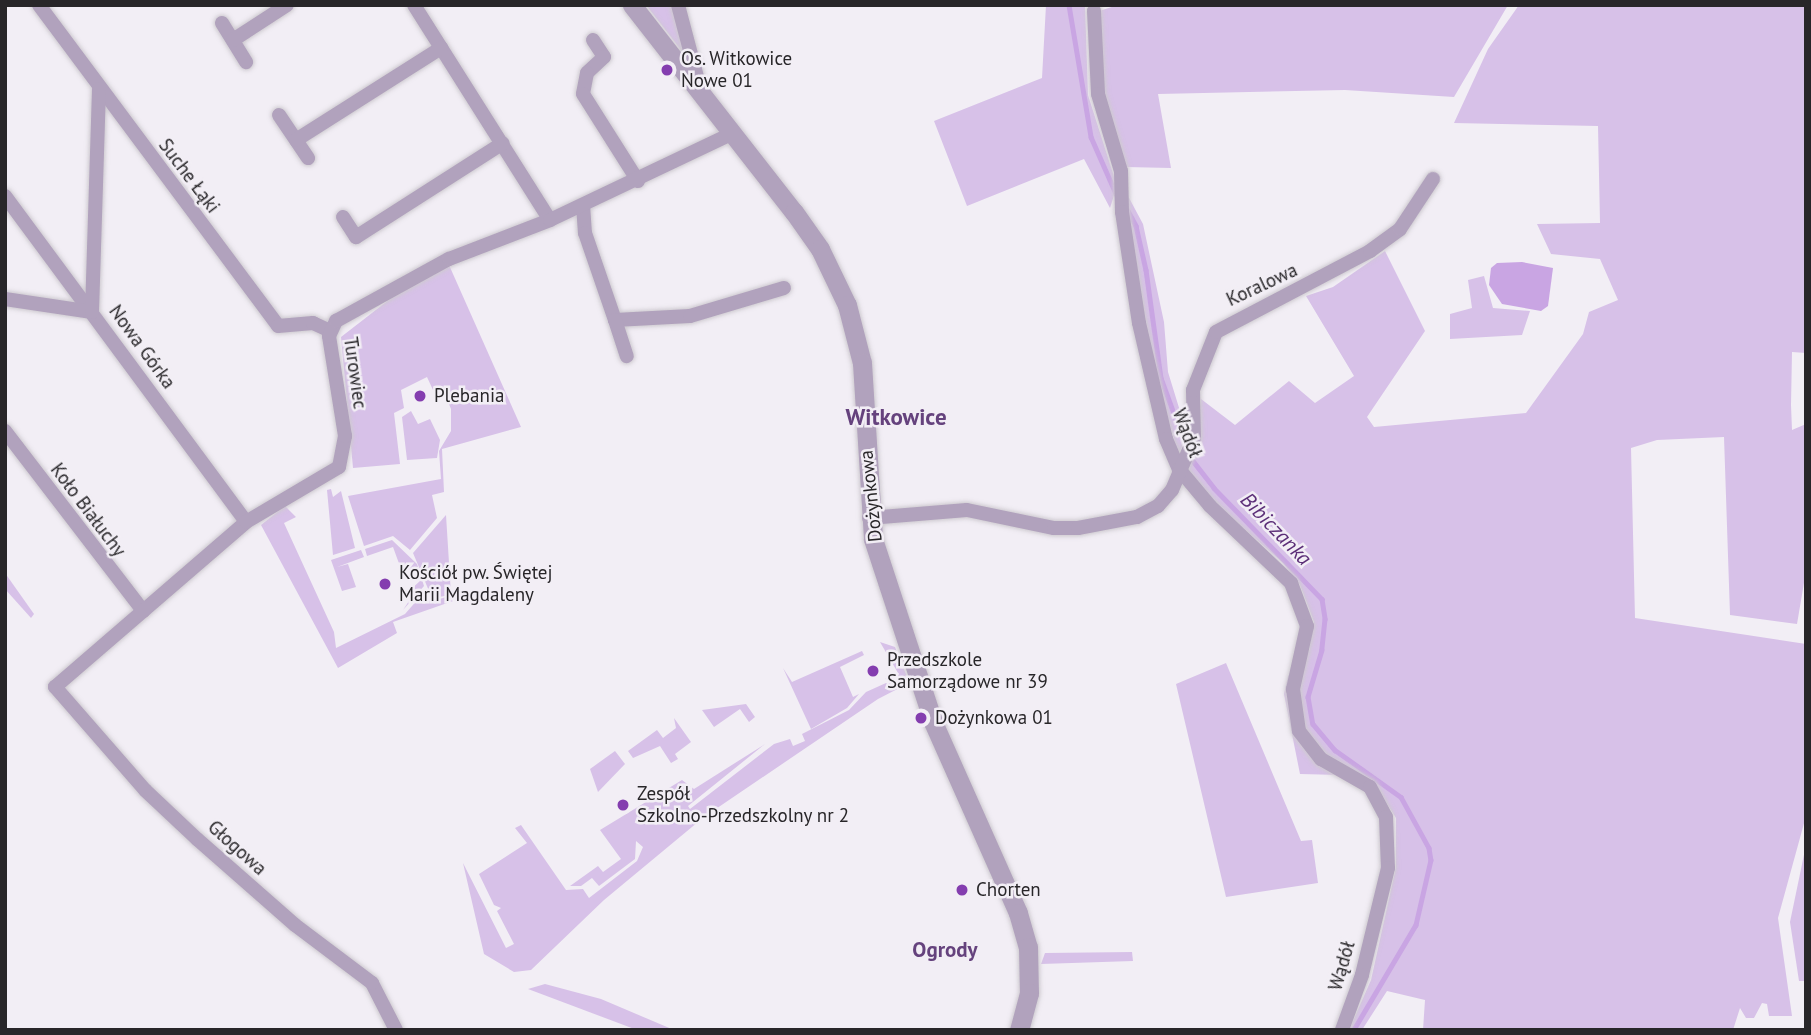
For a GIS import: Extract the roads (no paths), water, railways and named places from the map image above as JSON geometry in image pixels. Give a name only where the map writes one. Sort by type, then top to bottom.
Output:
[{"type":"street","name":"Suche Łąki","points":[[39,5],[278,326],[313,323],[330,331]]},
{"type":"street","points":[[233,40],[287,5]]},
{"type":"street","points":[[414,5],[550,220]]},
{"type":"street","name":"Dożynkowa","points":[[632,5],[700,89],[820,249],[847,305],[862,363],[869,518],[933,722],[1025,936],[1029,993],[1019,1030]]},
{"type":"street","points":[[678,5],[700,89]]},
{"type":"street","name":"Wądół","points":[[1094,11],[1098,94],[1124,188],[1122,212],[1145,359],[1166,439],[1210,506],[1291,583],[1307,626],[1293,689],[1299,731],[1321,759],[1370,787],[1386,817],[1388,868],[1362,975],[1342,1030]]},
{"type":"street","points":[[222,23],[246,62]]},
{"type":"street","points":[[593,40],[604,57],[587,73],[584,98],[638,181]]},
{"type":"street","points":[[296,140],[441,48]]},
{"type":"street","points":[[5,299],[92,312],[99,89]]},
{"type":"street","points":[[279,115],[308,158]]},
{"type":"street","name":"Turowiec","points":[[55,687],[246,522],[339,467],[345,436],[330,331],[351,309],[443,262],[550,220],[638,181],[733,133]]},
{"type":"street","points":[[343,217],[356,237],[503,143]]},
{"type":"street","name":"Koralowa","points":[[869,518],[967,510],[1054,528],[1108,525],[1158,506],[1172,490],[1194,438],[1193,390],[1216,332],[1370,251],[1400,229],[1433,178]]},
{"type":"street","name":"Nowa Górka","points":[[5,196],[246,522]]},
{"type":"street","points":[[583,205],[585,233],[627,356]]},
{"type":"street","points":[[615,320],[690,316],[784,288]]},
{"type":"street","name":"Koło Białuchy","points":[[5,432],[143,611]]},
{"type":"street","name":"Głogowa","points":[[55,687],[145,790],[197,839],[295,925],[372,983],[396,1030]]},
{"type":"waterway","name":"Bibiczanka","points":[[1069,5],[1091,137],[1117,196]]},
{"type":"waterway","name":"Bibiczanka","points":[[1125,205],[1136,226],[1146,270],[1161,378],[1187,449]]},
{"type":"waterway","name":"Bibiczanka","points":[[1190,457],[1214,488],[1322,599],[1325,619],[1322,650],[1308,697],[1313,724],[1335,750],[1401,797],[1429,848],[1431,860],[1416,925],[1354,1030]]},
{"type":"place","name":"Os. Witkowice Nowe 01","points":[[667,70]]},
{"type":"place","name":"Plebania","points":[[420,396]]},
{"type":"place","name":"Kościół pw. Świętej Marii Magdaleny","points":[[385,584]]},
{"type":"place","name":"Przedszkole Samorządowe nr 39","points":[[873,671]]},
{"type":"place","name":"Dożynkowa 01","points":[[921,718]]},
{"type":"place","name":"Zespół Szkolno-Przedszkolny nr 2","points":[[623,805]]},
{"type":"place","name":"Chorten","points":[[962,890]]},
{"type":"district","name":"Witkowice","points":[[896,417]]},
{"type":"district","name":"Ogrody","points":[[945,950]]}]
